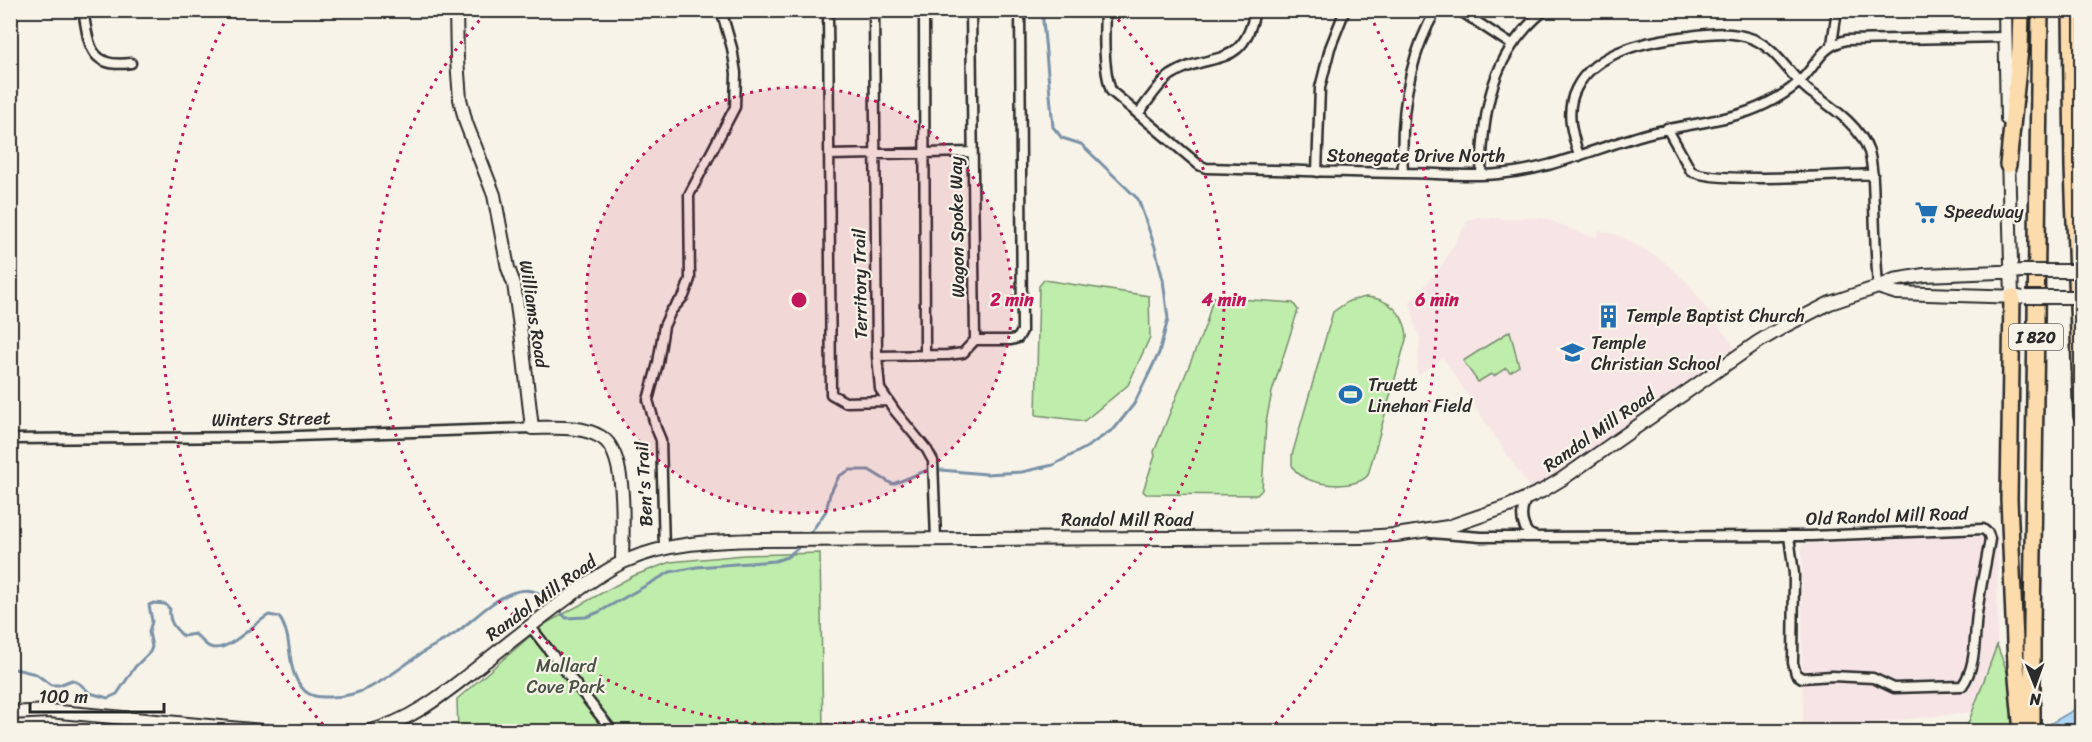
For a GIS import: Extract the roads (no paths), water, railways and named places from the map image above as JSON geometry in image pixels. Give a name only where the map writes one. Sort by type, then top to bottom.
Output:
[{"type":"highway","points":[[2008,165],[2020,50],[2021,10]]},
{"type":"highway","name":"I 820","points":[[2032,732],[2040,10]]},
{"type":"highway","name":"I 820","points":[[2071,10],[2072,156],[2082,416]]},
{"type":"highway","points":[[2019,297],[2009,499],[2016,666],[2022,732]]},
{"type":"main road","name":"Williams Road","points":[[456,10],[456,60],[460,99],[469,131],[494,195],[508,268],[514,284],[532,428]]},
{"type":"main road","points":[[2005,10],[2008,165],[2019,297]]},
{"type":"main road","name":"Randol Mill Road","points":[[366,732],[407,717],[432,702],[564,600],[622,562],[664,548],[723,541],[1363,537],[1421,532],[1448,527],[1526,498],[1562,479],[1686,391],[1783,327],[1830,303],[1894,280],[1924,275],[2082,271]]},
{"type":"main road","points":[[1878,287],[1897,293],[2082,297]]},
{"type":"main road","points":[[532,428],[581,430],[601,437],[612,447],[618,464],[621,484],[622,562]]},
{"type":"main road","points":[[10,713],[49,711],[271,731]]},
{"type":"street","points":[[83,10],[90,44],[97,57],[104,63],[116,65],[131,63]]},
{"type":"street","name":"Ben's Trail","points":[[664,548],[661,440],[648,400],[658,363],[664,326],[671,311],[684,296],[690,279],[689,195],[735,107],[736,73],[732,48],[721,10]]},
{"type":"street","points":[[828,10],[831,394],[844,402],[888,401]]},
{"type":"street","name":"Territory Trail","points":[[874,10],[877,356],[880,389],[933,461],[936,488],[936,539]]},
{"type":"street","points":[[924,10],[925,356]]},
{"type":"street","name":"Wagon Spoke Way","points":[[971,10],[975,340]]},
{"type":"street","points":[[877,356],[963,353],[975,340],[1011,340],[1018,338],[1022,331],[1020,10]]},
{"type":"street","name":"Stonegate Drive North","points":[[1105,10],[1107,80],[1111,91],[1199,165],[1206,168],[1481,174],[1534,170],[1667,128],[1742,114],[1764,104],[1798,82],[1832,44]]},
{"type":"street","points":[[1138,114],[1170,76],[1188,67],[1231,55],[1244,43],[1255,10]]},
{"type":"street","points":[[1317,172],[1320,88],[1330,48],[1345,10]]},
{"type":"street","points":[[1403,173],[1402,120],[1406,94],[1420,43],[1436,10]]},
{"type":"street","points":[[1459,10],[1512,45]]},
{"type":"street","points":[[1481,174],[1483,134],[1490,92],[1499,68],[1512,45],[1531,22],[1545,10]]},
{"type":"street","points":[[1837,10],[1832,44],[1846,40],[2005,38]]},
{"type":"street","points":[[1579,156],[1570,120],[1575,92],[1583,76],[1605,60],[1630,47],[1657,39],[1706,34],[1737,34],[1754,39],[1770,49],[1798,82],[1844,117],[1863,140],[1869,152],[1873,174],[1878,287]]},
{"type":"street","points":[[1667,128],[1692,171],[1698,175],[1733,177],[1873,174]]},
{"type":"street","points":[[829,155],[972,152]]},
{"type":"street","name":"Winters Street","points":[[10,439],[268,436],[532,428]]},
{"type":"street","points":[[1526,498],[1522,509],[1522,522],[1528,533],[1537,537]]},
{"type":"street","name":"Old Randol Mill Road","points":[[1421,532],[1462,536],[1537,537],[1789,536],[1983,529],[1988,533],[1990,539],[1976,615],[1976,640],[1968,678],[1962,686],[1894,688],[1873,678],[1832,676],[1802,678],[1796,674],[1793,663],[1794,574],[1789,536]]},
{"type":"street","points":[[531,626],[613,732]]},
{"type":"street","points":[[118,731],[119,717]]},
{"type":"street","points":[[101,728],[134,732]]},
{"type":"water","points":[[2081,707],[2081,731],[2036,732]]},
{"type":"waterway","points":[[941,470],[986,474],[1022,472],[1053,465],[1087,447],[1115,428],[1134,404],[1159,353],[1168,319],[1163,280],[1155,247],[1138,199],[1081,144],[1062,138],[1053,127],[1042,10]]},
{"type":"waterway","points":[[809,535],[826,511],[830,494],[839,476],[850,470],[869,470],[892,484],[932,469]]},
{"type":"waterway","points":[[559,610],[566,618],[586,617],[670,572],[697,567],[775,561],[787,557],[798,548]]},
{"type":"waterway","points":[[10,669],[36,674],[51,685],[59,685],[72,680],[90,693],[108,698],[117,694],[135,667],[150,652],[152,647],[149,632],[152,621],[149,605],[154,603],[165,604],[170,609],[171,621],[183,636],[195,634],[208,646],[217,648],[233,642],[269,615],[279,617],[287,635],[293,672],[303,689],[315,696],[342,696],[367,689],[378,683],[426,650],[453,635],[503,597],[529,590],[541,594],[554,605]]},
{"type":"place","name":"Speedway","points":[[1926,212]]},
{"type":"place","name":"Temple Baptist Church","points":[[1608,316]]},
{"type":"place","name":"Temple Christian School","points":[[1573,353]]},
{"type":"place","name":"Truett Linehan Field","points":[[1350,395]]},
{"type":"park label","name":"Mallard Cove Park","points":[[566,676]]}]
